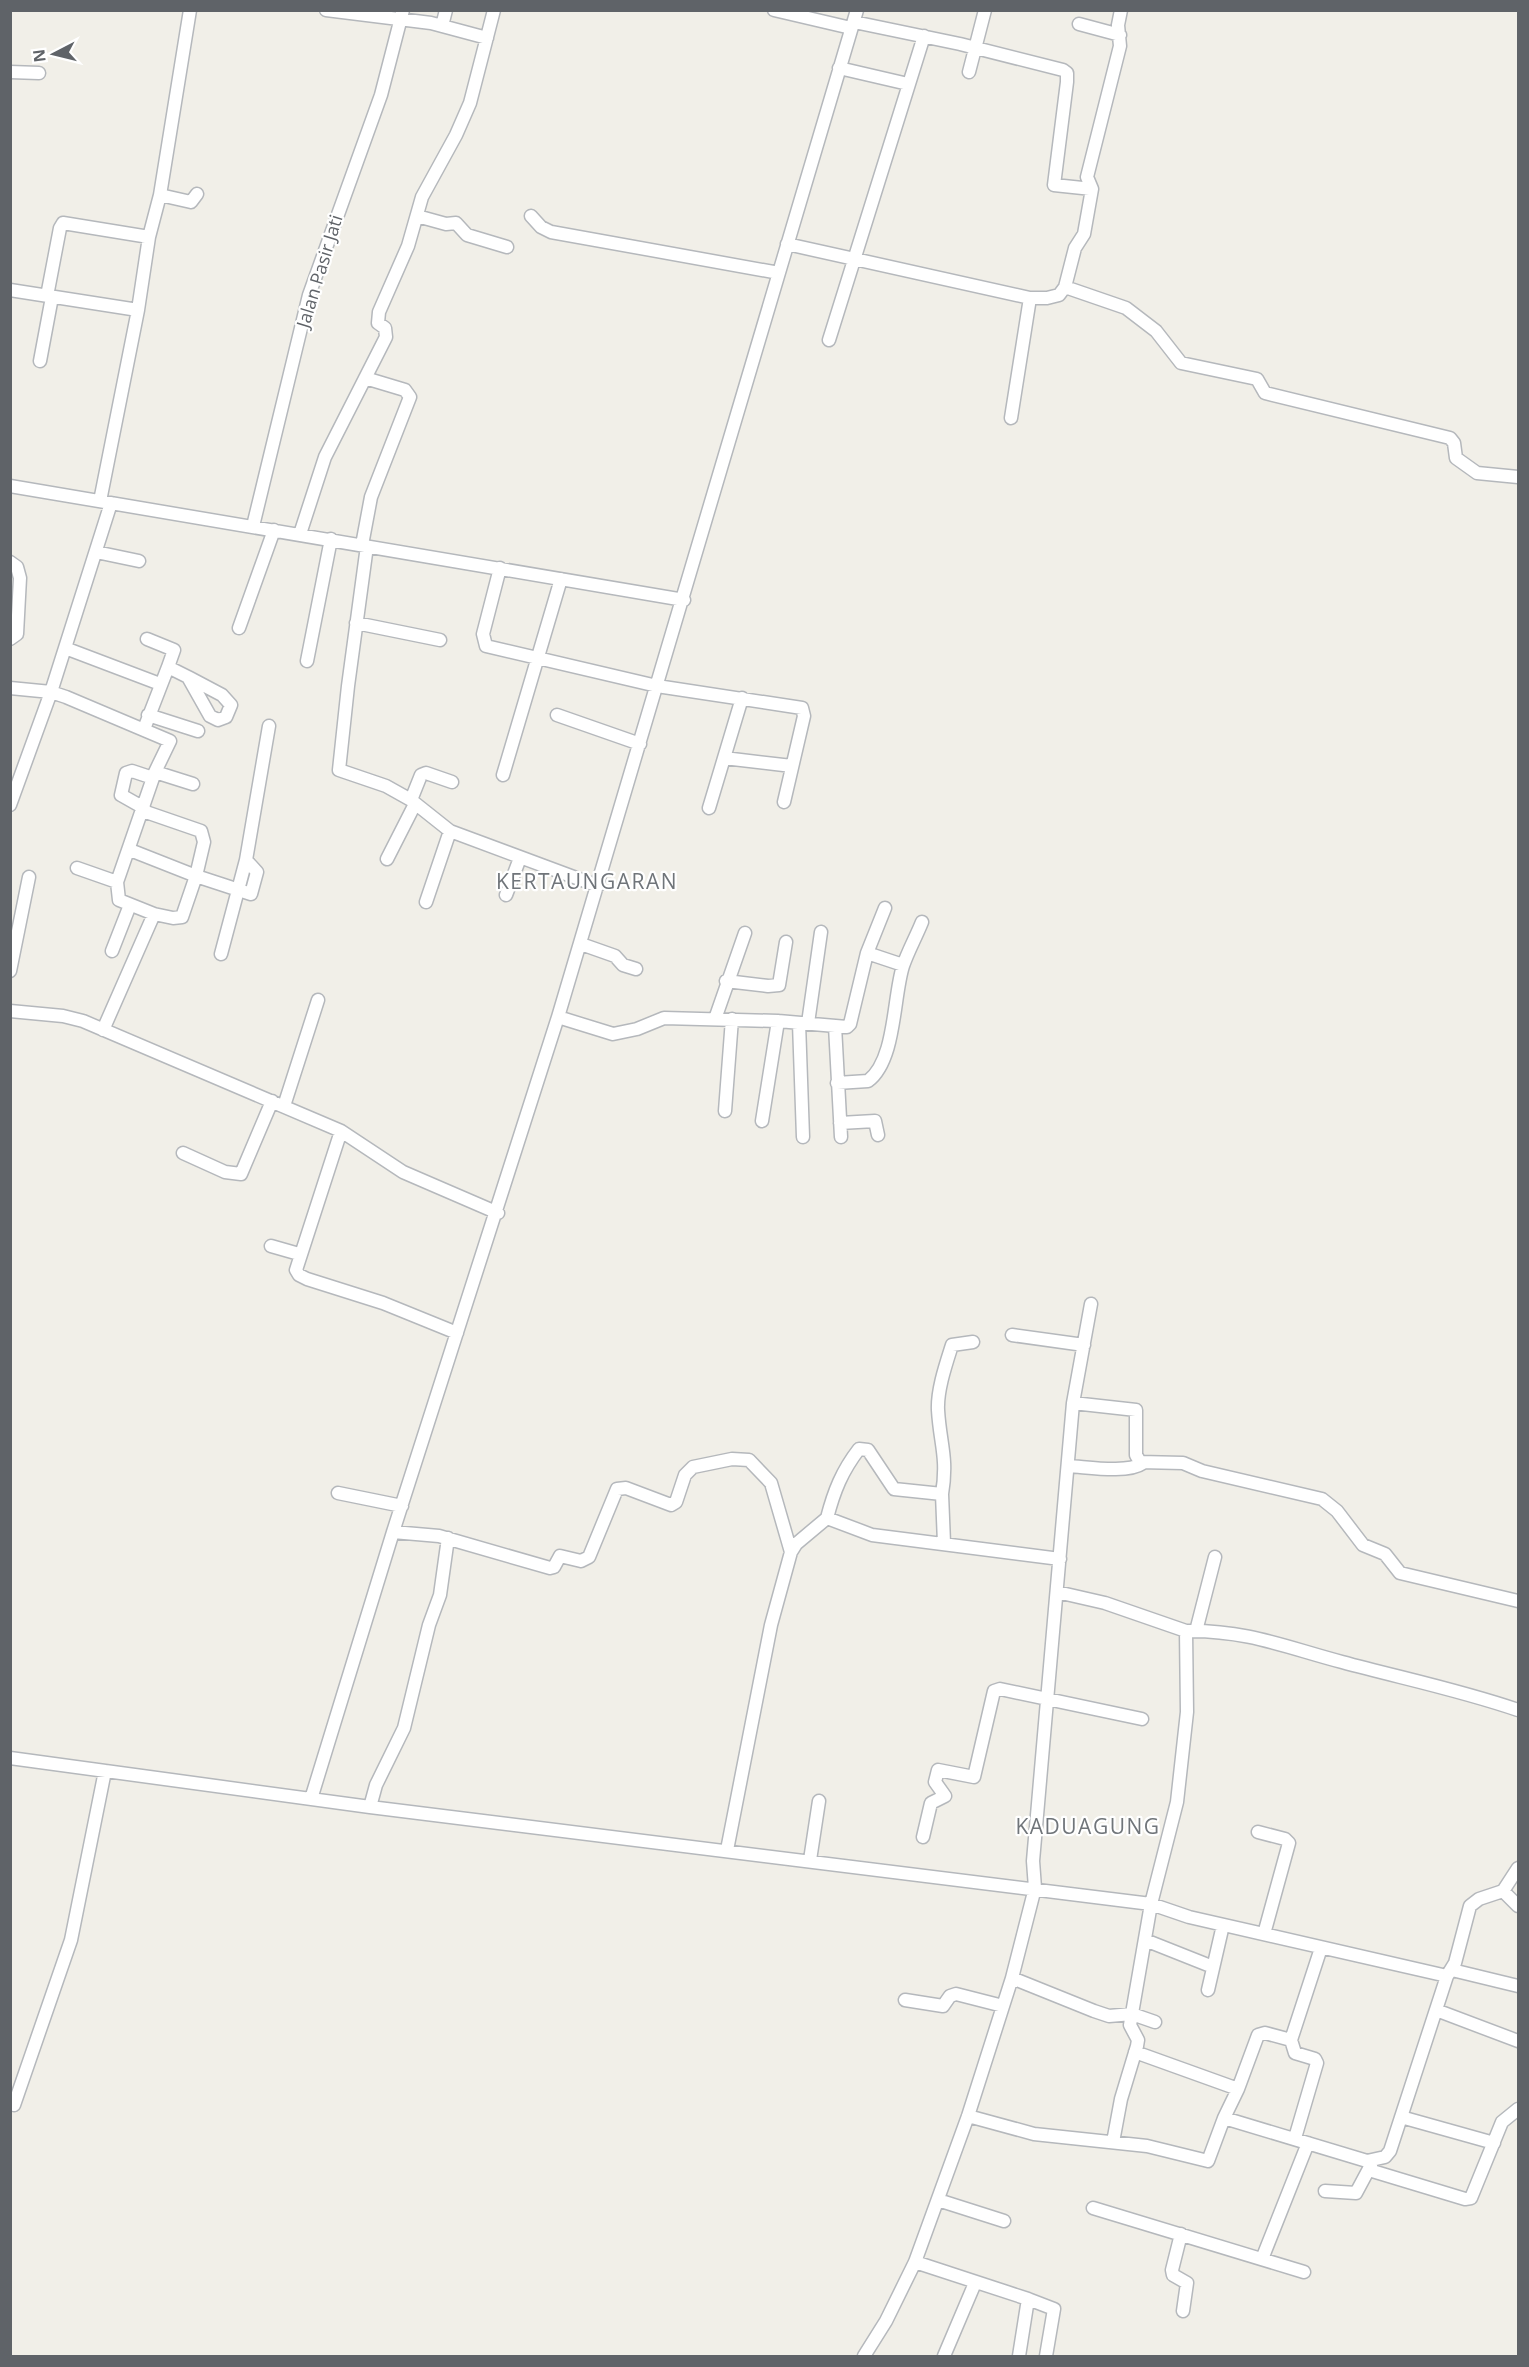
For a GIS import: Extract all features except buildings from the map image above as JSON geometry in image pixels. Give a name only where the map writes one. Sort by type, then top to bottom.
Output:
[{"type":"street","points":[[10,805],[51,692],[96,552],[150,237],[160,195],[190,10]]},
{"type":"street","points":[[326,10],[401,16],[487,38]]},
{"type":"street","points":[[442,26],[446,10]]},
{"type":"street","points":[[300,534],[325,457],[386,337],[385,328],[378,323],[379,312],[390,292],[422,197],[466,112],[494,10]]},
{"type":"street","points":[[774,10],[854,20],[1057,68],[1067,73],[1054,184],[1092,189]]},
{"type":"street","points":[[969,72],[985,10]]},
{"type":"street","points":[[787,244],[1030,298],[1059,295],[1065,287],[1075,248],[1084,234],[1092,189],[1088,177],[1120,46],[1118,22],[1120,10]]},
{"type":"street","name":"Jalan Pasir Jati","points":[[253,526],[309,295],[381,95],[401,16]]},
{"type":"street","points":[[311,1799],[393,1532],[498,1213],[581,944],[854,20]]},
{"type":"street","points":[[1078,24],[1120,35]]},
{"type":"street","points":[[829,340],[924,36]]},
{"type":"street","points":[[839,68],[908,84]]},
{"type":"street","points":[[10,72],[39,73]]},
{"type":"street","points":[[160,195],[191,201],[197,194]]},
{"type":"street","points":[[417,216],[446,224],[456,223],[467,235],[507,247]]},
{"type":"street","points":[[531,216],[540,227],[551,232],[779,273]]},
{"type":"street","points":[[40,361],[60,228],[63,223],[150,237]]},
{"type":"street","points":[[1065,287],[1126,308],[1156,331],[1182,363],[1257,379],[1265,393],[1450,438],[1454,443],[1456,458],[1472,470],[1518,477]]},
{"type":"street","points":[[10,290],[138,310]]},
{"type":"street","points":[[1011,418],[1030,298]]},
{"type":"street","points":[[365,378],[405,390],[410,397],[370,497],[339,770],[386,786],[413,802],[450,831],[598,886]]},
{"type":"street","points":[[10,486],[684,600]]},
{"type":"street","points":[[239,628],[274,530]]},
{"type":"street","points":[[307,662],[331,539]]},
{"type":"street","points":[[96,552],[139,561]]},
{"type":"street","points":[[10,562],[17,567],[20,578],[17,634],[10,639]]},
{"type":"street","points":[[500,568],[483,634],[483,641],[492,648],[540,657],[657,686],[802,708],[804,716],[784,802]]},
{"type":"street","points":[[503,775],[540,657],[561,579]]},
{"type":"street","points":[[356,623],[440,640]]},
{"type":"street","points":[[144,729],[174,650],[147,639]]},
{"type":"street","points":[[65,648],[160,684]]},
{"type":"street","points":[[168,667],[188,677]]},
{"type":"street","points":[[10,688],[51,692],[170,741]]},
{"type":"street","points":[[709,808],[742,698]]},
{"type":"street","points":[[148,715],[198,731]]},
{"type":"street","points":[[557,715],[640,744]]},
{"type":"street","points":[[177,724],[154,775],[143,810],[130,850],[117,882],[117,895],[130,905],[154,914],[182,917],[196,876],[204,842],[201,831],[143,810],[121,795],[126,773],[132,771],[154,775],[193,784]]},
{"type":"street","points":[[221,954],[250,893],[246,860],[269,726]]},
{"type":"street","points":[[724,758],[792,766]]},
{"type":"street","points":[[387,859],[413,802],[421,775],[426,773],[452,782]]},
{"type":"street","points":[[426,902],[450,831]]},
{"type":"street","points":[[130,850],[196,876],[250,893]]},
{"type":"street","points":[[506,895],[520,858]]},
{"type":"street","points":[[77,868],[117,882]]},
{"type":"street","points":[[10,972],[29,877]]},
{"type":"street","points":[[112,951],[130,905]]},
{"type":"street","points":[[558,1017],[601,1033],[613,1034],[625,1033],[664,1018],[778,1021],[835,1026],[850,1024],[867,953],[885,908]]},
{"type":"street","points":[[103,1030],[154,914]]},
{"type":"street","points":[[837,1083],[868,1081],[874,1075],[891,1030],[903,965],[922,922]]},
{"type":"street","points":[[803,1137],[803,1023],[821,932]]},
{"type":"street","points":[[715,1019],[726,981],[745,933]]},
{"type":"street","points":[[726,981],[768,986],[779,985],[786,942]]},
{"type":"street","points":[[581,944],[610,954],[623,965],[636,969]]},
{"type":"street","points":[[867,953],[903,965]]},
{"type":"street","points":[[284,1106],[318,1000]]},
{"type":"street","points":[[10,1011],[63,1016],[103,1030],[341,1131],[403,1172],[498,1213]]},
{"type":"street","points":[[725,1111],[732,1019]]},
{"type":"street","points":[[762,1121],[778,1021]]},
{"type":"street","points":[[835,1026],[841,1137]]},
{"type":"street","points":[[183,1153],[225,1172],[241,1174],[272,1101]]},
{"type":"street","points":[[840,1123],[875,1121],[878,1135]]},
{"type":"street","points":[[341,1131],[299,1254],[296,1270],[299,1275],[383,1303],[457,1333]]},
{"type":"street","points":[[271,1246],[299,1254]]},
{"type":"street","points":[[864,2356],[886,2321],[915,2262],[938,2200],[968,2116],[1012,1978],[1035,1888],[1033,1861],[1073,1403],[1091,1304]]},
{"type":"street","points":[[1011,1335],[1084,1345]]},
{"type":"street","points":[[944,1543],[942,1494],[946,1468],[938,1411],[940,1395],[952,1345],[973,1342]]},
{"type":"street","points":[[1073,1403],[1136,1410],[1136,1455],[1138,1461],[1143,1463]]},
{"type":"street","points":[[728,1850],[771,1625],[791,1552],[796,1544],[827,1518],[835,1486],[859,1449],[868,1450],[894,1489],[942,1494]]},
{"type":"street","points":[[393,1532],[448,1538],[550,1568],[554,1567],[560,1556],[584,1561],[589,1557],[616,1489],[626,1488],[671,1505],[676,1502],[685,1475],[693,1467],[743,1458],[754,1464],[771,1483],[791,1552]]},
{"type":"street","points":[[1068,1466],[1108,1469],[1134,1467],[1143,1463],[1184,1463],[1202,1471],[1322,1499],[1337,1511],[1363,1545],[1385,1554],[1400,1573],[1518,1601]]},
{"type":"street","points":[[338,1493],[402,1506]]},
{"type":"street","points":[[827,1518],[872,1535],[1060,1559]]},
{"type":"street","points":[[370,1807],[376,1785],[406,1723],[411,1693],[429,1625],[440,1595],[448,1538]]},
{"type":"street","points":[[1113,2142],[1121,2099],[1138,2040],[1131,2031],[1132,2014],[1151,1904],[1177,1802],[1185,1746],[1191,1631],[1215,1557]]},
{"type":"street","points":[[1057,1592],[1105,1603],[1191,1631],[1255,1636],[1341,1662],[1470,1693],[1518,1710]]},
{"type":"street","points":[[923,1837],[931,1803],[945,1796],[935,1782],[938,1770],[974,1777],[994,1691],[1000,1689],[1142,1719]]},
{"type":"street","points":[[10,1758],[370,1807],[1151,1904],[1223,1925],[1321,1948],[1518,1986]]},
{"type":"street","points":[[14,2105],[71,1940],[105,1771]]},
{"type":"street","points":[[810,1860],[819,1801]]},
{"type":"street","points":[[1258,1832],[1285,1839],[1289,1843],[1264,1934]]},
{"type":"street","points":[[1325,2191],[1356,2193],[1370,2166],[1390,2151],[1470,1906],[1479,1899],[1503,1891],[1518,1868]]},
{"type":"street","points":[[1503,1891],[1518,1906]]},
{"type":"street","points":[[1208,1990],[1223,1925]]},
{"type":"street","points":[[1145,1940],[1213,1967]]},
{"type":"street","points":[[1295,2138],[1317,2063],[1315,2059],[1295,2053],[1291,2040],[1321,1948]]},
{"type":"street","points":[[1012,1978],[1094,2012],[1109,2016],[1132,2014],[1155,2022]]},
{"type":"street","points":[[905,2000],[943,2006],[950,1996],[956,1994],[1003,2006]]},
{"type":"street","points":[[1436,2010],[1518,2041]]},
{"type":"street","points":[[968,2116],[1034,2134],[1147,2146],[1208,2161],[1258,2035],[1265,2033],[1291,2040]]},
{"type":"street","points":[[1135,2052],[1238,2089]]},
{"type":"street","points":[[1224,2118],[1295,2138],[1469,2199],[1473,2196],[1502,2122],[1518,2109]]},
{"type":"street","points":[[1401,2117],[1494,2143]]},
{"type":"street","points":[[1262,2259],[1308,2143]]},
{"type":"street","points":[[938,2200],[1004,2221]]},
{"type":"street","points":[[1093,2208],[1304,2272]]},
{"type":"street","points":[[1181,2234],[1172,2270],[1173,2275],[1187,2283],[1183,2311]]},
{"type":"street","points":[[915,2262],[1054,2309],[1046,2356]]},
{"type":"street","points":[[944,2356],[975,2283]]},
{"type":"street","points":[[1018,2356],[1028,2299]]},
{"type":"district","name":"KERTAUNGARAN","points":[[587,881]]},
{"type":"district","name":"KADUAGUNG","points":[[1088,1826]]}]
